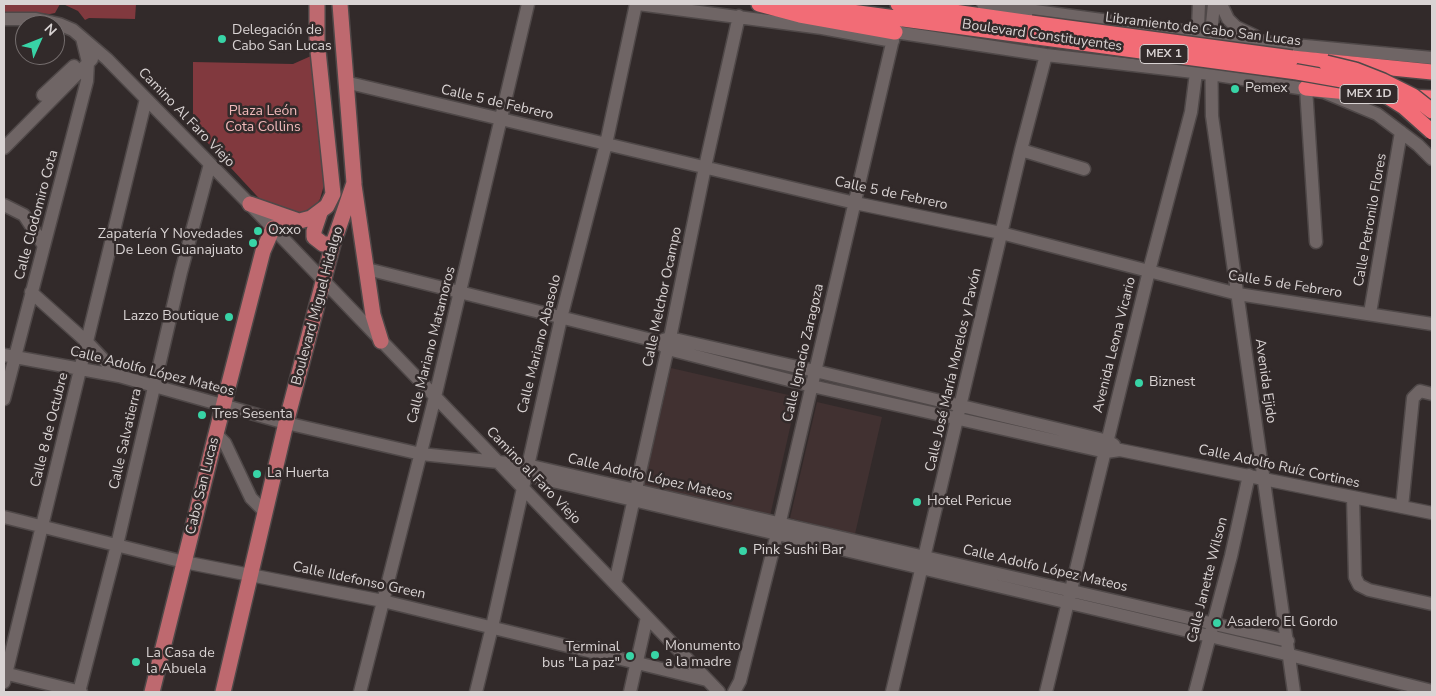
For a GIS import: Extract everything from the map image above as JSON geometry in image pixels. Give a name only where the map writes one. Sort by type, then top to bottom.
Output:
[{"type":"highway","points":[[759,4],[800,15],[896,24]]},
{"type":"highway","name":"Boulevard Constituyentes","points":[[792,4],[896,24]]},
{"type":"highway","name":"Libramiento de Cabo San Lucas","points":[[896,24],[1030,30],[1326,63]]},
{"type":"highway","name":"Boulevard Constituyentes","points":[[1030,30],[1297,72],[1368,87],[1404,107],[1432,132]]},
{"type":"highway","points":[[1326,63],[1355,70],[1391,84],[1432,111]]},
{"type":"highway","name":"MEX 1D","points":[[1326,63],[1432,72]]},
{"type":"highway","name":"MEX 1D","points":[[1306,88],[1432,98]]},
{"type":"main road","name":"Boulevard Miguel Hidalgo","points":[[273,228],[300,221],[320,213],[327,206],[333,194],[318,41],[317,4]]},
{"type":"main road","name":"Boulevard Miguel Hidalgo","points":[[223,692],[286,423],[333,244],[354,183],[340,4]]},
{"type":"main road","points":[[318,41],[327,39],[332,41],[334,46],[335,74],[339,80],[345,82]]},
{"type":"main road","points":[[354,183],[373,315],[381,341]]},
{"type":"main road","points":[[250,204],[300,221]]},
{"type":"main road","points":[[320,213],[314,237],[323,244],[333,244]]},
{"type":"main road","name":"Cabo San Lucas","points":[[152,692],[223,405],[264,251],[273,228]]},
{"type":"street","name":"Calle Mariano Matamoros","points":[[360,692],[435,397],[528,4]]},
{"type":"street","points":[[637,4],[739,16],[896,24]]},
{"type":"street","name":"Calle Mariano Abasolo","points":[[476,692],[524,488],[526,470],[561,318],[606,144],[637,4]]},
{"type":"street","name":"Boulevard Constituyentes","points":[[983,4],[1278,43],[1432,58]]},
{"type":"street","name":"Avenida Leona Vicario","points":[[1046,692],[1149,271],[1191,112],[1196,72],[1196,32],[1199,4]]},
{"type":"street","points":[[1211,74],[1211,34],[1214,4]]},
{"type":"street","points":[[1221,4],[1228,20],[1236,27],[1278,43]]},
{"type":"street","name":"Calle Melchor Ocampo","points":[[615,583],[669,344],[705,167],[739,16]]},
{"type":"street","name":"Calle Clodomiro Cota","points":[[4,18],[59,24],[73,30],[82,38],[93,55],[88,81],[32,292],[10,356],[4,399]]},
{"type":"street","name":"Boulevard Constituyentes","points":[[896,24],[1046,54],[1211,74],[1306,88],[1338,96],[1364,108],[1401,132],[1432,159]]},
{"type":"street","name":"Calle Ignacio Zaragoza","points":[[734,692],[740,681],[778,528],[896,24]]},
{"type":"street","points":[[1158,68],[1172,62],[1178,50],[1174,36],[1163,27]]},
{"type":"street","points":[[1278,43],[1269,49],[1263,61],[1267,74],[1278,85]]},
{"type":"street","name":"Calle José María Morelos y Pavón","points":[[892,692],[1021,150],[1046,54]]},
{"type":"street","points":[[4,136],[59,78],[93,55]]},
{"type":"street","points":[[4,148],[93,55]]},
{"type":"street","name":"Camino Al Faro Viejo","points":[[93,55],[146,99],[250,204],[323,282]]},
{"type":"street","name":"Avenida Ejido","points":[[1211,74],[1212,116],[1294,692]]},
{"type":"street","name":"Calle 5 de Febrero","points":[[345,82],[855,203],[1001,233],[1238,294],[1432,324]]},
{"type":"street","points":[[1306,88],[1316,242]]},
{"type":"street","name":"Calle 8 de Octubre","points":[[4,676],[88,342],[146,99]]},
{"type":"street","points":[[1191,112],[1212,116]]},
{"type":"street","name":"Calle Petronilo Flores","points":[[1370,313],[1401,132]]},
{"type":"street","points":[[1021,150],[1084,169]]},
{"type":"street","name":"Calle Salvatierra","points":[[80,692],[117,545],[181,272],[210,164]]},
{"type":"street","points":[[4,206],[21,212],[44,246]]},
{"type":"street","name":"Calle Adolfo Ruíz Cortines","points":[[367,269],[669,344],[815,371],[961,406],[1120,450],[1432,513]]},
{"type":"street","name":"Camino al Faro Viejo","points":[[323,282],[720,692]]},
{"type":"street","points":[[32,292],[88,342],[119,376]]},
{"type":"street","name":"Calle Adolfo Ruíz Cortines","points":[[669,344],[812,386],[958,420],[1107,446]]},
{"type":"street","name":"Calle Adolfo López Mateos","points":[[10,356],[119,376],[286,423],[420,454],[526,470],[923,562],[1069,597],[1209,636],[1290,655],[1386,687],[1432,691]]},
{"type":"street","points":[[1402,507],[1413,398],[1420,391],[1432,394]]},
{"type":"street","points":[[216,434],[225,443],[251,498],[266,513]]},
{"type":"street","name":"Calle Janette Wilson","points":[[1194,692],[1249,475]]},
{"type":"street","points":[[1353,497],[1355,577],[1359,585],[1369,590],[1432,604]]},
{"type":"street","name":"Calle Ildefonso Green","points":[[4,517],[184,562],[251,573],[383,601],[708,680]]},
{"type":"street","name":"Calle Adolfo López Mateos","points":[[1069,597],[1213,623],[1288,641]]},
{"type":"street","points":[[630,692],[647,617]]},
{"type":"street","points":[[4,676],[80,692]]},
{"type":"shaded area","points":[[671,368],[797,397],[770,516],[644,486]]},
{"type":"shaded area","points":[[817,402],[882,417],[855,534],[790,518]]},
{"type":"green space","points":[[4,4],[60,4],[55,13],[50,14],[4,12]]},
{"type":"green space","points":[[63,4],[136,4],[135,19],[89,18],[85,20],[78,11]]},
{"type":"green space","name":"Plaza León Cota Collins","points":[[311,56],[324,185],[320,199],[309,215],[293,218],[268,208],[193,127],[193,62],[293,64]]},
{"type":"place","name":"Delegación de Cabo San Lucas","points":[[222,39]]},
{"type":"place","name":"Pemex","points":[[1235,89]]},
{"type":"place","name":"Oxxo","points":[[258,231]]},
{"type":"place","name":"Zapatería Y Novedades De Leon Guanajuato","points":[[253,243]]},
{"type":"place","name":"Lazzo Boutique","points":[[229,317]]},
{"type":"place","name":"Biznest","points":[[1139,383]]},
{"type":"place","name":"Tres Sesenta","points":[[202,415]]},
{"type":"place","name":"La Huerta","points":[[257,474]]},
{"type":"place","name":"Hotel Pericue","points":[[917,502]]},
{"type":"place","name":"Pink Sushi Bar","points":[[743,551]]},
{"type":"place","name":"Asadero El Gordo","points":[[1217,623]]},
{"type":"place","name":"Monumento a la madre","points":[[655,655]]},
{"type":"place","name":"Terminal bus \"La paz\"","points":[[630,656]]},
{"type":"place","name":"La Casa de la Abuela","points":[[136,662]]}]
